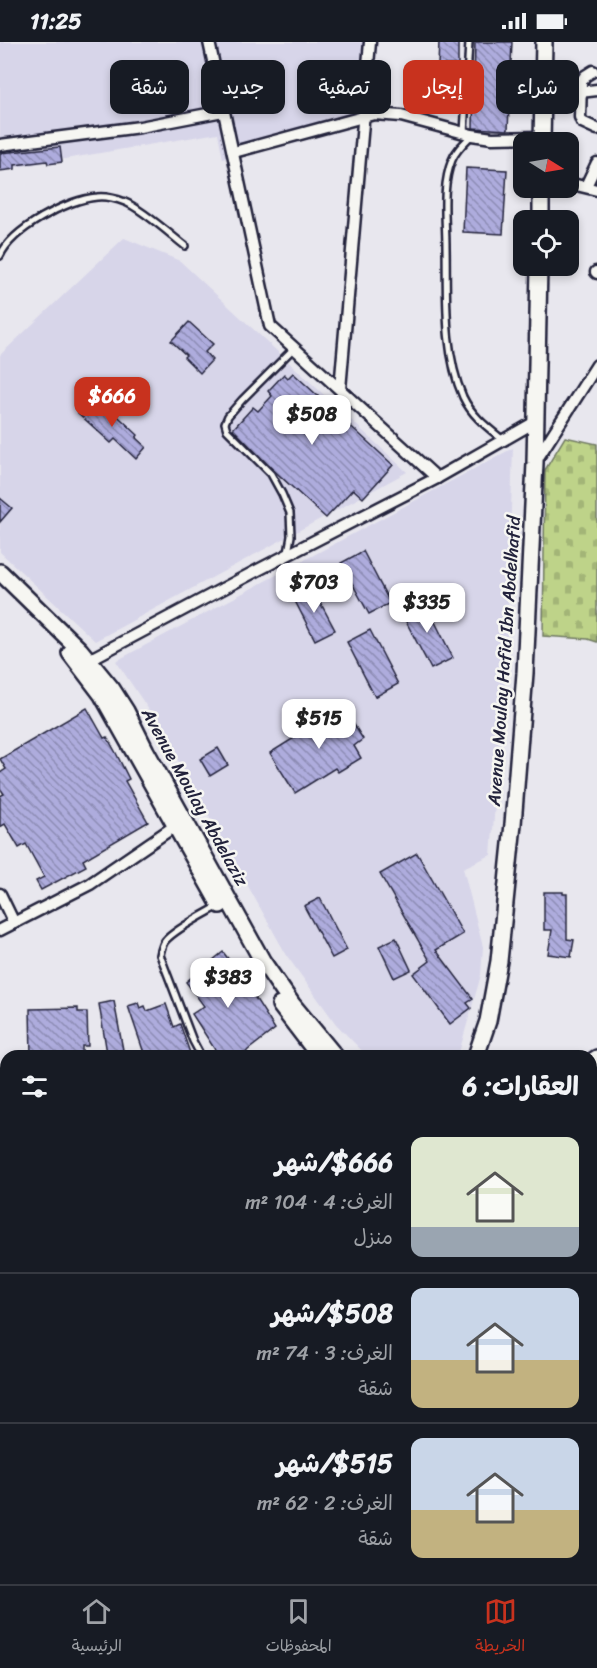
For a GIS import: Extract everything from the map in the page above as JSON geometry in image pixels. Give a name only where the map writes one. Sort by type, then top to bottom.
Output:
[{"type":"main road","points":[[544,42],[544,60]]},
{"type":"main road","points":[[542,132],[543,114]]},
{"type":"main road","name":"Avenue Moulay Hafid Ibn Abdelhafid","points":[[478,1050],[488,1022],[497,970],[513,824],[525,673],[535,462],[539,276]]},
{"type":"main road","name":"Avenue Moulay Abdelaziz","points":[[0,572],[33,610]]},
{"type":"main road","name":"Avenue Moulay Abdelaziz","points":[[0,587],[65,633],[84,662],[175,826],[189,840]]},
{"type":"main road","name":"Avenue Moulay Abdelaziz","points":[[84,662],[112,689],[126,711],[189,840],[261,977],[314,1050]]},
{"type":"main road","name":"Avenue Moulay Abdelaziz","points":[[224,903],[277,983],[329,1050]]},
{"type":"street","points":[[209,42],[213,60]]},
{"type":"street","points":[[340,390],[370,42]]},
{"type":"street","points":[[593,71],[582,79],[580,117],[582,122],[597,129]]},
{"type":"street","points":[[580,92],[597,90]]},
{"type":"street","points":[[0,146],[140,127],[207,114]]},
{"type":"street","points":[[224,114],[234,152],[270,326],[437,478]]},
{"type":"street","points":[[234,152],[374,114],[401,116],[468,134],[513,139]]},
{"type":"street","points":[[586,186],[597,163]]},
{"type":"street","points":[[579,185],[597,190]]},
{"type":"street","points":[[535,462],[597,365]]},
{"type":"street","points":[[84,662],[437,478],[535,422]]},
{"type":"street","points":[[0,930],[90,884],[175,826]]},
{"type":"street","points":[[0,894],[14,923]]},
{"type":"lane","points":[[469,42],[468,134],[452,160],[445,197],[448,332],[457,382],[464,399],[476,417],[504,440]]},
{"type":"lane","points":[[0,256],[16,234],[27,226],[66,206],[97,197],[111,198],[131,205],[186,246]]},
{"type":"lane","points":[[287,556],[291,536],[290,513],[282,494],[271,474],[227,430],[225,423],[242,400],[294,348]]},
{"type":"lane","points":[[198,1050],[160,955],[165,940],[224,903]]},
{"type":"shaded area","points":[[0,42],[363,42],[363,60],[297,60],[297,114],[357,114],[356,124],[223,159],[218,133],[0,170]]},
{"type":"shaded area","points":[[124,238],[180,261],[407,472],[95,641],[0,552],[0,355]]},
{"type":"shaded area","points":[[513,448],[506,661],[491,855],[463,868],[483,947],[481,975],[460,1050],[361,1050],[336,1024],[287,956],[155,719],[116,661]]},
{"type":"green space","points":[[565,437],[597,444],[597,642],[588,639],[543,636],[545,470]]},
{"type":"building","points":[[439,42],[458,42],[458,60],[438,60]]},
{"type":"building","points":[[475,42],[512,42],[511,60],[496,60],[496,114],[509,114],[508,130],[473,128],[473,114],[484,114],[484,60],[475,60]]},
{"type":"building","points":[[60,147],[62,162],[48,164],[47,161],[15,165],[15,169],[0,171],[0,153]]},
{"type":"building","points":[[466,168],[507,170],[503,234],[463,232]]},
{"type":"building","points":[[189,322],[213,344],[205,352],[212,360],[200,373],[171,341]]},
{"type":"building","points":[[293,373],[393,465],[363,498],[353,489],[326,518],[269,466],[233,429],[253,407],[258,411],[272,396],[268,391],[284,374],[288,378]]},
{"type":"building","points":[[90,400],[100,409],[105,404],[138,435],[136,438],[146,447],[136,459],[115,439],[111,443],[78,413]]},
{"type":"building","points":[[0,498],[12,508],[0,522]]},
{"type":"building","points":[[363,551],[390,603],[369,614],[341,563]]},
{"type":"building","points":[[312,587],[335,630],[315,640],[293,597]]},
{"type":"building","points":[[424,600],[453,658],[431,669],[401,612]]},
{"type":"building","points":[[370,630],[398,684],[375,697],[347,642]]},
{"type":"building","points":[[340,702],[363,739],[354,746],[361,758],[338,772],[335,768],[295,793],[270,753],[329,716],[326,711]]},
{"type":"building","points":[[87,708],[104,738],[107,737],[116,753],[129,779],[125,781],[148,822],[83,860],[86,866],[41,890],[36,881],[44,877],[26,844],[19,848],[5,824],[0,827],[0,796],[4,794],[0,788],[0,773],[6,769],[0,759]]},
{"type":"building","points":[[218,748],[228,765],[210,776],[200,759]]},
{"type":"building","points":[[417,853],[463,934],[436,950],[473,999],[467,1003],[471,1008],[450,1024],[413,974],[430,961],[380,874]]},
{"type":"building","points":[[544,892],[567,894],[567,939],[574,940],[571,957],[548,954],[552,930],[544,930]]},
{"type":"building","points":[[320,898],[347,950],[332,958],[304,906]]},
{"type":"building","points":[[396,938],[411,970],[394,978],[379,946]]},
{"type":"building","points":[[223,952],[275,1029],[248,1050],[215,1050],[192,1014],[204,1006],[186,982]]},
{"type":"building","points":[[114,1001],[123,1050],[107,1050],[99,1004]]},
{"type":"building","points":[[138,1003],[140,1008],[145,1006],[147,1011],[166,1004],[174,1027],[180,1024],[189,1050],[143,1050],[128,1006]]},
{"type":"building","points":[[78,1008],[78,1012],[87,1012],[88,1046],[82,1046],[82,1050],[31,1050],[30,1009]]}]
